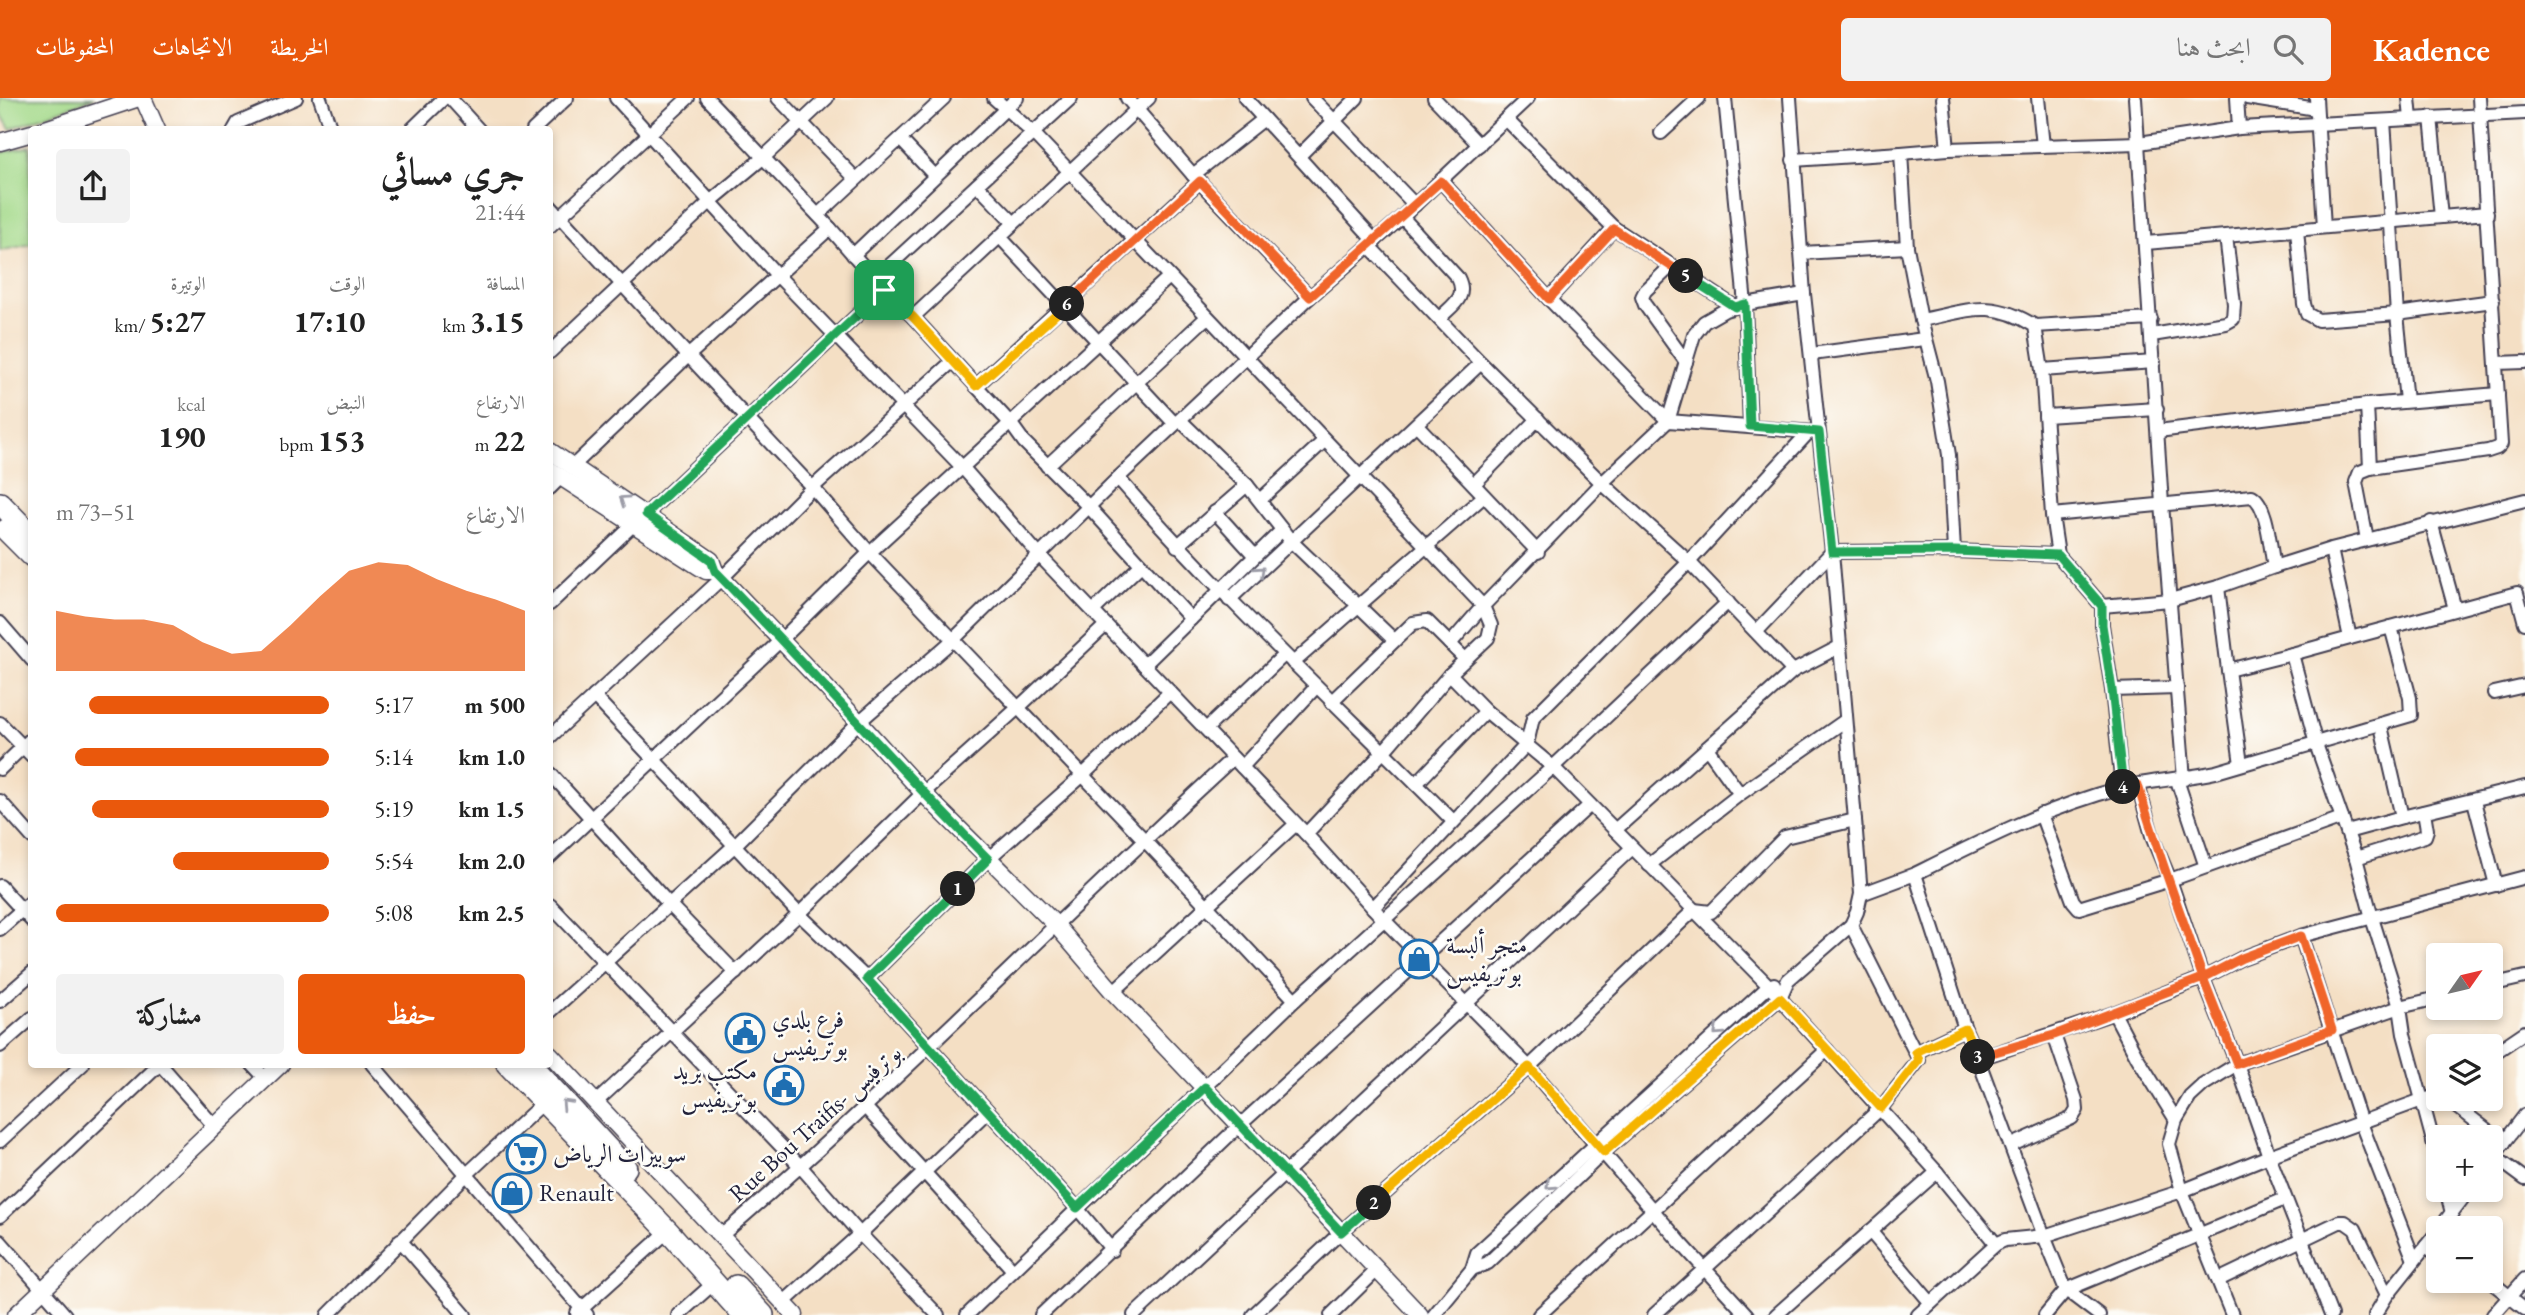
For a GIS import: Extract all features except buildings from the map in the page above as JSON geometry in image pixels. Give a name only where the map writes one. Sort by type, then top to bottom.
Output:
[{"type":"highway","points":[[0,503],[6,527],[28,552]]},
{"type":"highway","points":[[6,527],[28,535]]},
{"type":"highway","points":[[511,1068],[668,1231],[743,1315]]},
{"type":"highway","points":[[534,1068],[763,1315]]},
{"type":"street","points":[[54,126],[141,98],[156,126]]},
{"type":"street","points":[[236,126],[296,98]]},
{"type":"street","points":[[320,98],[330,126]]},
{"type":"street","points":[[415,126],[444,98]]},
{"type":"street","points":[[450,98],[475,126]]},
{"type":"street","points":[[537,126],[567,98]]},
{"type":"street","points":[[616,98],[777,275],[904,404],[1040,556],[1238,762],[1384,920],[1529,1067],[1747,1315]]},
{"type":"street","points":[[688,98],[554,221],[621,284],[689,355],[870,553],[1208,905],[1295,1000]]},
{"type":"street","points":[[706,98],[818,215],[884,290],[913,317],[1046,466],[1088,507],[1191,619]]},
{"type":"street","points":[[778,98],[856,179]]},
{"type":"street","points":[[553,349],[711,201],[764,157],[827,98]]},
{"type":"street","points":[[818,215],[944,98]]},
{"type":"street","points":[[994,98],[1070,172],[1483,606],[1492,631],[1450,674],[1384,751],[1301,829],[1208,905],[1113,992]]},
{"type":"street","points":[[853,255],[1017,98]]},
{"type":"street","points":[[875,279],[1071,98]]},
{"type":"street","points":[[1127,98],[1197,178],[1310,297]]},
{"type":"street","points":[[913,317],[1149,98]]},
{"type":"street","points":[[1312,98],[1415,205]]},
{"type":"street","points":[[1299,156],[1357,98]]},
{"type":"street","points":[[1434,98],[1479,145]]},
{"type":"street","points":[[553,1010],[734,846],[859,722],[953,640],[1118,478],[1310,297],[1402,217],[1528,98]]},
{"type":"street","points":[[1661,133],[1699,98]]},
{"type":"street","points":[[1725,98],[1750,426]]},
{"type":"street","points":[[830,228],[558,475],[639,520],[706,571],[719,574],[923,793],[1055,924],[1113,992],[1377,1270],[1424,1315],[1472,1269],[1488,1263],[1600,1147],[1769,986],[1788,980],[1851,925],[1857,912],[1861,894],[1856,820],[1832,552],[1814,432],[1812,354],[1804,294],[1790,98]]},
{"type":"street","points":[[1943,98],[1948,149]]},
{"type":"street","points":[[2038,98],[2043,146]]},
{"type":"street","points":[[2135,98],[2177,688],[2180,780],[2206,867]]},
{"type":"street","points":[[2237,98],[2239,128]]},
{"type":"street","points":[[2247,98],[2316,104],[2324,227]]},
{"type":"street","points":[[2409,98],[2411,119]]},
{"type":"street","points":[[2367,540],[2356,482],[2360,471],[2497,448],[2501,444],[2479,98]]},
{"type":"street","points":[[1253,101],[1264,118],[1438,319],[1602,483],[1689,562],[1793,671]]},
{"type":"street","points":[[1793,160],[1948,149],[2139,144],[2239,128],[2525,113]]},
{"type":"street","points":[[2431,117],[2441,217]]},
{"type":"street","points":[[976,386],[1135,243],[1197,178],[1264,118]]},
{"type":"street","points":[[1506,119],[1614,229],[1671,266],[1740,305]]},
{"type":"street","points":[[2384,121],[2397,314],[2406,401]]},
{"type":"street","points":[[0,142],[28,134]]},
{"type":"street","points":[[900,139],[935,176]]},
{"type":"street","points":[[1901,153],[1907,247],[1924,339],[1937,381],[1949,456],[1954,551]]},
{"type":"street","points":[[1441,181],[1549,299],[1668,421],[1814,432]]},
{"type":"street","points":[[976,185],[1014,223]]},
{"type":"street","points":[[2146,243],[2487,213]]},
{"type":"street","points":[[1402,217],[1458,278],[1463,288],[1461,296],[1438,319]]},
{"type":"street","points":[[1549,299],[1614,229]]},
{"type":"street","points":[[2297,230],[2304,304],[2311,317],[2318,320],[2397,314],[2493,301]]},
{"type":"street","points":[[2152,335],[2226,323],[2233,319],[2234,304],[2226,236]]},
{"type":"street","points":[[1000,237],[1097,342],[1247,485],[1291,541],[1394,640]]},
{"type":"street","points":[[1802,253],[1907,247]]},
{"type":"street","points":[[1671,266],[1642,297],[1686,362]]},
{"type":"street","points":[[553,854],[870,553],[1169,278]]},
{"type":"street","points":[[553,601],[834,334],[884,290]]},
{"type":"street","points":[[1450,644],[1602,483],[1668,421],[1699,327],[1714,316],[1740,305],[1804,294]]},
{"type":"street","points":[[1921,320],[1987,308],[2017,315],[2035,326],[2151,319]]},
{"type":"street","points":[[1046,466],[1207,317]]},
{"type":"street","points":[[2035,326],[2042,370],[2052,515],[2058,555],[2102,606],[2122,788]]},
{"type":"street","points":[[1812,354],[1924,339]]},
{"type":"street","points":[[553,734],[719,574],[953,361]]},
{"type":"street","points":[[2042,370],[2154,362]]},
{"type":"street","points":[[2497,363],[2525,362]]},
{"type":"street","points":[[1229,600],[1481,363]]},
{"type":"street","points":[[2158,431],[2367,405],[2498,394]]},
{"type":"street","points":[[2367,405],[2370,468]]},
{"type":"street","points":[[2045,416],[2157,409]]},
{"type":"street","points":[[1474,484],[1538,419]]},
{"type":"street","points":[[1417,425],[1538,552]]},
{"type":"street","points":[[1373,908],[1527,744],[1533,718],[1814,432]]},
{"type":"street","points":[[1259,500],[1324,441]]},
{"type":"street","points":[[1118,478],[1177,546],[1229,600],[1453,821]]},
{"type":"street","points":[[1177,546],[1247,485]]},
{"type":"street","points":[[1206,729],[1288,659],[1358,605],[1484,496]]},
{"type":"street","points":[[2052,515],[2252,496],[2258,499],[2263,509],[2274,567]]},
{"type":"street","points":[[2102,606],[2170,600],[2218,587],[2331,549],[2525,500]]},
{"type":"street","points":[[1215,512],[1255,556]]},
{"type":"street","points":[[2431,522],[2455,609]]},
{"type":"street","points":[[1144,665],[1282,530]]},
{"type":"street","points":[[2331,549],[2350,638]]},
{"type":"street","points":[[1757,631],[1832,552],[1954,551],[2058,555]]},
{"type":"street","points":[[1093,611],[1141,565]]},
{"type":"street","points":[[2218,587],[2241,764]]},
{"type":"street","points":[[2228,670],[2521,592],[2525,623]]},
{"type":"street","points":[[967,1315],[1295,1000],[1553,767],[1728,602]]},
{"type":"street","points":[[1331,702],[1413,623],[1427,621],[1465,659]]},
{"type":"street","points":[[0,623],[28,655]]},
{"type":"street","points":[[595,1103],[799,914],[923,793],[1019,708],[1106,625]]},
{"type":"street","points":[[1861,894],[1916,874],[2041,814],[2122,788],[2180,780],[2381,726],[2411,715],[2391,627]]},
{"type":"street","points":[[1615,830],[1793,671],[1839,647]]},
{"type":"street","points":[[2292,654],[2316,744],[2356,858],[2400,1007],[2404,1034],[2429,1125]]},
{"type":"street","points":[[1450,674],[1486,711],[1553,767],[1769,986],[1881,1108],[1996,1244]]},
{"type":"street","points":[[2494,693],[2525,686]]},
{"type":"street","name":"Rue Bou Traifis- بوترفيس","points":[[722,1235],[802,1167],[1143,840],[1238,762],[1317,687]]},
{"type":"street","points":[[2112,690],[2177,688]]},
{"type":"street","points":[[867,979],[988,859],[1082,776],[1170,692]]},
{"type":"street","points":[[594,696],[799,914],[867,979],[1077,1208],[1112,1250]]},
{"type":"street","points":[[1416,784],[1486,711]]},
{"type":"street","points":[[1649,865],[1740,794],[1846,720]]},
{"type":"street","points":[[0,723],[28,747],[0,769]]},
{"type":"street","points":[[2381,726],[2402,817]]},
{"type":"street","points":[[1707,748],[1740,794]]},
{"type":"street","points":[[553,776],[736,973]]},
{"type":"street","points":[[2138,785],[2153,839],[2170,880],[2203,978],[2331,1315]]},
{"type":"street","points":[[2347,832],[2525,787]]},
{"type":"street","points":[[2474,801],[2496,885]]},
{"type":"street","points":[[0,802],[28,833]]},
{"type":"street","points":[[1041,1315],[1241,1124],[1590,805]]},
{"type":"street","points":[[2356,858],[2425,836],[2427,830],[2424,812]]},
{"type":"street","points":[[2041,814],[2073,901],[2079,908],[2170,880],[2342,818]]},
{"type":"street","points":[[1694,910],[1711,912],[1785,837],[1856,820]]},
{"type":"street","points":[[1134,1315],[1632,848]]},
{"type":"street","points":[[1916,874],[1965,1029],[2066,1290],[2099,1315]]},
{"type":"street","points":[[1978,1059],[2114,1013],[2203,978],[2242,958],[2301,936],[2525,877]]},
{"type":"street","points":[[0,886],[28,917]]},
{"type":"street","points":[[0,929],[28,905]]},
{"type":"street","points":[[553,908],[802,1167],[860,1234],[938,1315]]},
{"type":"street","points":[[1253,1315],[1341,1232],[1529,1067],[1694,910]]},
{"type":"street","points":[[1654,1315],[1881,1108],[1919,1060],[1851,925]]},
{"type":"street","points":[[2301,936],[2361,1123],[2414,1260]]},
{"type":"street","points":[[0,1001],[28,976]]},
{"type":"street","points":[[2503,982],[2525,977]]},
{"type":"street","points":[[1600,1147],[1780,998],[1788,980]]},
{"type":"street","points":[[2232,1315],[2182,1191],[2169,1144],[2176,1120],[2190,1097],[2203,1085],[2237,1064],[2400,1007],[2426,1001]]},
{"type":"street","points":[[2114,1013],[2148,1076],[2176,1120]]},
{"type":"street","points":[[0,1046],[28,1022]]},
{"type":"street","points":[[1916,1052],[1965,1029]]},
{"type":"street","points":[[2503,1046],[2525,1032]]},
{"type":"street","points":[[2012,1145],[2072,1118],[2077,1110],[2054,1035]]},
{"type":"street","points":[[1539,1315],[1827,1050]]},
{"type":"street","points":[[553,1057],[795,1315]]},
{"type":"street","points":[[0,1141],[79,1068]]},
{"type":"street","points":[[0,1216],[156,1068]]},
{"type":"street","points":[[164,1068],[215,1126]]},
{"type":"street","points":[[256,1068],[266,1079]]},
{"type":"street","points":[[16,1315],[277,1068]]},
{"type":"street","points":[[376,1068],[438,1139],[581,1313],[668,1231]]},
{"type":"street","points":[[1918,1315],[1996,1244],[2005,1240],[2044,1236],[2182,1191],[2426,1099]]},
{"type":"street","points":[[335,1312],[400,1240],[543,1102]]},
{"type":"street","points":[[865,1107],[1013,1270]]},
{"type":"street","points":[[784,1302],[860,1234],[988,1111]]},
{"type":"street","points":[[2463,1111],[2504,1143],[2525,1115]]},
{"type":"street","points":[[2503,1166],[2525,1180]]},
{"type":"street","points":[[1776,1315],[1937,1172]]},
{"type":"street","points":[[2045,1315],[2066,1290],[2285,1199]]},
{"type":"street","points":[[2449,1202],[2452,1213]]},
{"type":"street","points":[[2450,1216],[2460,1202]]},
{"type":"street","points":[[2218,1280],[2339,1222],[2356,1229],[2387,1295]]},
{"type":"street","points":[[1870,1231],[1931,1303]]},
{"type":"street","points":[[400,1240],[465,1315]]},
{"type":"street","points":[[0,1241],[65,1315]]},
{"type":"street","points":[[2378,1314],[2387,1295],[2426,1246]]},
{"type":"street","points":[[1337,1313],[1377,1270]]},
{"type":"street","points":[[2493,1315],[2525,1279]]},
{"type":"street","points":[[678,1315],[714,1283]]},
{"type":"street","points":[[2503,1290],[2525,1309]]},
{"type":"green space","points":[[0,98],[94,98],[10,129],[0,112]]},
{"type":"green space","points":[[28,146],[28,245],[0,251],[0,153]]},
{"type":"place","name":"متجر ألبسة بوتريفيس","points":[[1419,959]]},
{"type":"place","name":"فرع بلدي بوتريفيس","points":[[745,1033]]},
{"type":"place","name":"مكتب بريد بوتريفيس","points":[[784,1085]]},
{"type":"place","name":"سوبيرات الرياض","points":[[526,1154]]},
{"type":"place","name":"Renault","points":[[512,1193]]},
{"type":"route","points":[[884,290],[834,334],[646,514],[711,560],[715,571],[988,859],[867,979],[1077,1208],[1205,1087],[1341,1232],[1529,1067],[1604,1152],[1780,998],[1881,1108],[1914,1069],[1919,1060],[1916,1052],[1965,1029],[1978,1059],[2054,1035],[2203,978],[2237,1064],[2332,1030],[2301,936],[2242,958],[2203,978],[2170,880],[2153,839],[2138,785],[2122,788],[2102,606],[2087,586],[2058,555],[1954,551],[1832,552],[1819,432],[1750,426],[1745,304],[1735,307],[1614,229],[1549,299],[1441,181],[1310,297],[1200,181],[976,386],[913,317],[884,290]]}]
